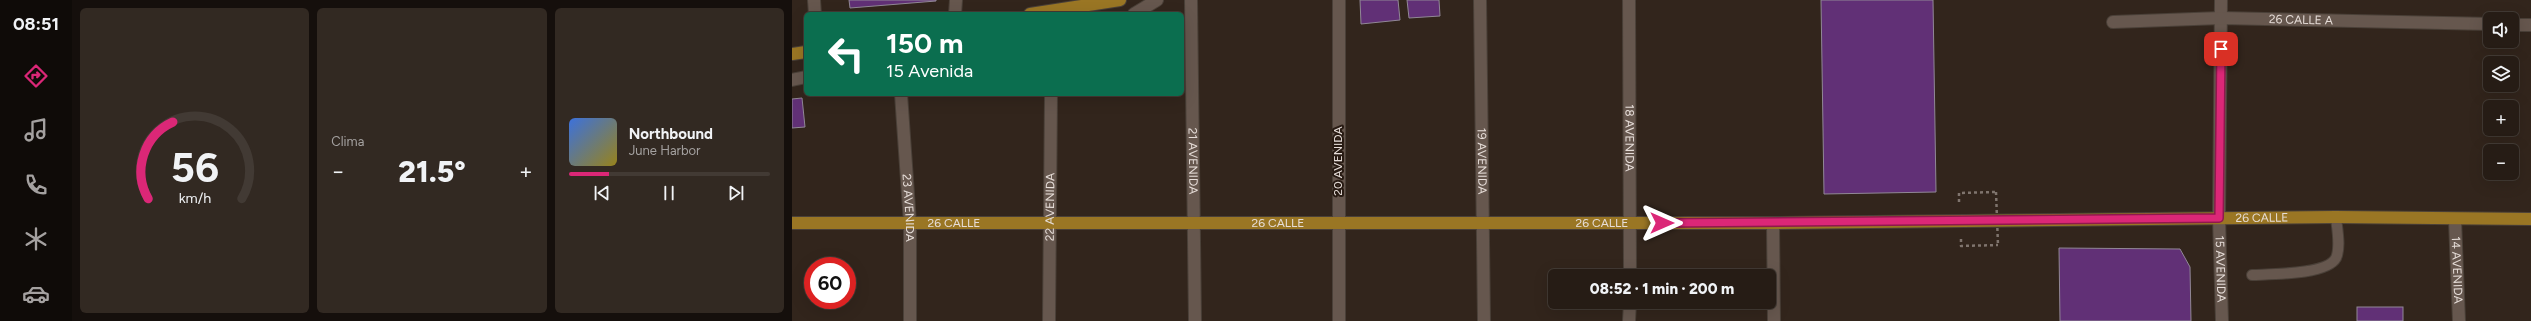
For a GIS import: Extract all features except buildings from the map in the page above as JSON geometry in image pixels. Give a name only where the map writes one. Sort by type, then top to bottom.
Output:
[{"type":"main road","points":[[1043,12],[1120,0]]},
{"type":"main road","points":[[792,54],[804,52]]},
{"type":"main road","name":"26 CALLE","points":[[792,223],[1773,223],[2336,217],[2455,220],[2531,219]]},
{"type":"street","points":[[814,0],[815,12]]},
{"type":"street","points":[[955,12],[956,0]]},
{"type":"street","points":[[1137,12],[1157,0]]},
{"type":"street","name":"21 AVENIDA","points":[[1192,0],[1195,321]]},
{"type":"street","name":"20 AVENIDA","points":[[1339,0],[1339,321]]},
{"type":"street","name":"19 AVENIDA","points":[[1480,0],[1484,223],[1484,321]]},
{"type":"street","name":"18 AVENIDA","points":[[1628,0],[1630,269]]},
{"type":"street","name":"15 AVENIDA","points":[[2220,0],[2219,218],[2222,321]]},
{"type":"street","name":"26 CALLE A","points":[[2113,22],[2221,18],[2483,24]]},
{"type":"street","points":[[2519,25],[2531,25]]},
{"type":"street","points":[[792,80],[804,77]]},
{"type":"street","name":"23 AVENIDA","points":[[901,96],[910,223],[910,321]]},
{"type":"street","name":"22 AVENIDA","points":[[1049,321],[1051,96]]},
{"type":"street","name":"14 AVENIDA","points":[[2455,220],[2459,321]]},
{"type":"street","points":[[1773,223],[1774,321]]},
{"type":"street","points":[[1629,321],[1630,309]]},
{"type":"lane","points":[[2252,275],[2317,270],[2329,264],[2336,258],[2338,248],[2336,217]]},
{"type":"path","points":[[1959,193],[1996,192],[1998,245],[1961,246]]},
{"type":"route","points":[[1662,223],[2219,218],[2221,49]]}]
